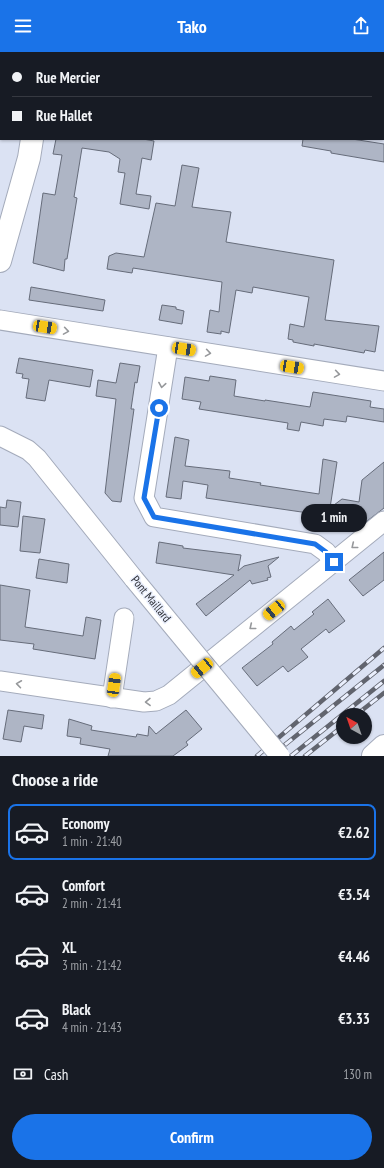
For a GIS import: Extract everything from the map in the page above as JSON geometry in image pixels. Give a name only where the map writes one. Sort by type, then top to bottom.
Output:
[{"type":"main road","points":[[0,261],[3,239],[29,158],[32,140]]},
{"type":"main road","points":[[373,756],[384,746]]},
{"type":"street","points":[[0,320],[384,381]]},
{"type":"street","points":[[168,347],[144,498],[154,517],[315,544],[326,552],[334,562]]},
{"type":"street","name":"Pont Maillard","points":[[0,436],[28,450],[37,458],[134,579],[280,756]]},
{"type":"street","points":[[0,448],[19,446]]},
{"type":"street","points":[[0,681],[112,698],[151,702],[169,695],[384,522]]},
{"type":"street","points":[[112,698],[124,618]]},
{"type":"building","points":[[56,140],[154,141],[151,160],[142,158],[136,194],[151,196],[149,209],[120,204],[125,173],[118,172],[120,159],[109,152],[82,148],[74,197],[77,198],[64,271],[33,263],[43,193],[55,195],[62,155],[53,154]]},
{"type":"building","points":[[303,140],[358,140],[384,144],[384,162],[331,153],[331,151],[302,146]]},
{"type":"building","points":[[182,165],[199,168],[192,207],[231,212],[226,242],[334,260],[325,320],[379,326],[375,352],[365,350],[364,353],[314,344],[314,346],[293,342],[293,340],[288,339],[290,324],[304,327],[309,297],[253,287],[252,293],[236,290],[229,333],[221,331],[221,334],[207,332],[210,310],[219,312],[222,282],[133,268],[132,273],[107,269],[109,256],[116,253],[144,257],[156,203],[175,206]]},
{"type":"building","points":[[31,287],[105,300],[103,311],[29,300]]},
{"type":"building","points":[[162,305],[176,307],[176,309],[184,311],[182,324],[159,320]]},
{"type":"building","points":[[19,358],[93,370],[90,387],[49,380],[45,401],[26,398],[29,379],[22,378],[23,374],[16,373]]},
{"type":"building","points":[[120,363],[140,366],[137,383],[135,382],[131,409],[134,409],[121,502],[112,501],[105,493],[116,399],[96,396],[98,380],[116,383]]},
{"type":"building","points":[[210,376],[236,380],[234,396],[265,401],[310,407],[313,392],[371,401],[370,407],[384,409],[384,422],[347,416],[346,422],[324,419],[323,426],[301,422],[299,431],[287,429],[288,423],[199,409],[201,402],[182,399],[185,377],[209,381]]},
{"type":"building","points":[[175,437],[189,440],[185,466],[230,471],[229,478],[261,483],[260,485],[319,494],[323,459],[337,462],[330,508],[342,499],[359,502],[362,480],[384,462],[384,508],[354,531],[356,520],[206,498],[208,485],[183,481],[181,499],[166,497]]},
{"type":"building","points":[[7,500],[21,502],[18,527],[0,525],[0,507],[6,508]]},
{"type":"building","points":[[23,516],[45,519],[40,553],[20,551]]},
{"type":"building","points":[[159,542],[183,546],[183,548],[241,555],[238,571],[244,566],[279,557],[268,566],[271,577],[267,578],[268,580],[252,584],[250,580],[206,616],[196,604],[234,575],[156,563]]},
{"type":"building","points":[[384,552],[384,580],[363,596],[349,580]]},
{"type":"building","points":[[39,559],[69,564],[67,583],[36,578]]},
{"type":"building","points":[[0,585],[30,590],[25,627],[83,636],[86,617],[101,620],[95,659],[33,649],[34,644],[0,640]]},
{"type":"building","points":[[328,599],[345,621],[329,633],[326,629],[301,649],[308,657],[288,672],[283,666],[257,686],[242,668],[273,644],[272,642],[291,626],[294,630],[314,614],[312,612]]},
{"type":"building","points":[[8,710],[44,715],[42,729],[24,726],[21,742],[3,739]]},
{"type":"building","points":[[186,710],[202,729],[186,742],[188,745],[173,756],[108,756],[110,749],[80,744],[81,738],[67,736],[69,719],[92,726],[91,730],[136,737],[137,734],[148,736],[149,726],[156,734]]},
{"type":"railway","points":[[257,756],[384,648]]},
{"type":"railway","points":[[271,756],[384,665]]},
{"type":"railway","points":[[291,756],[384,681]]},
{"type":"railway","points":[[365,708],[384,693]]},
{"type":"railway","points":[[305,756],[336,732]]},
{"type":"route","points":[[159,408],[144,498],[154,517],[315,544],[326,552],[334,562]]}]
